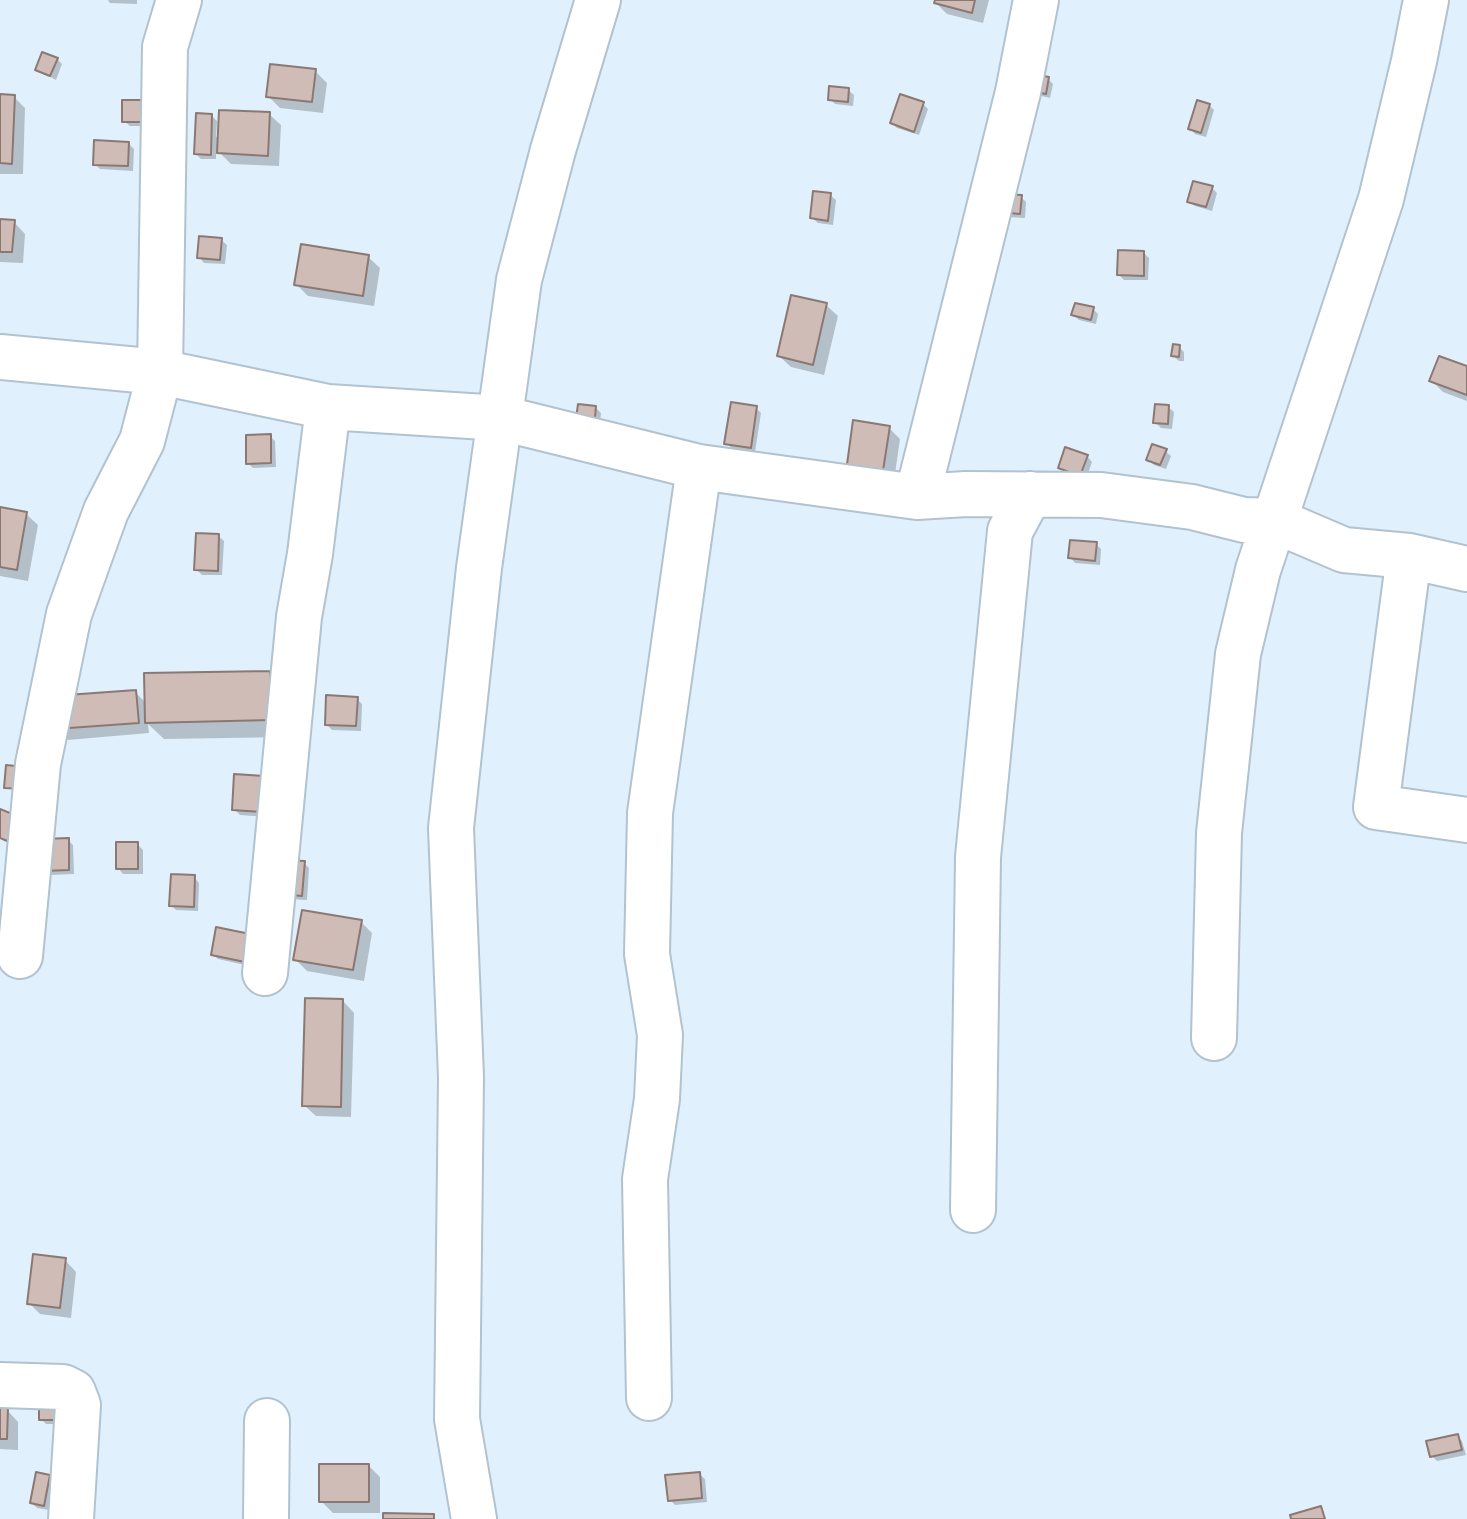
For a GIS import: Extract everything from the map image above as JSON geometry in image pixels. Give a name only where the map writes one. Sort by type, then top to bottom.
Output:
[{"type":"street","points":[[20,956],[38,764],[69,614],[106,511],[142,441],[160,372],[165,47],[179,0]]},
{"type":"street","points":[[474,1519],[457,1419],[461,1077],[451,828],[479,568],[519,280],[553,150],[598,0]]},
{"type":"street","points":[[917,497],[1018,92],[1036,0]]},
{"type":"street","points":[[1214,1038],[1219,833],[1238,654],[1258,570],[1381,199],[1426,0]]},
{"type":"street","points":[[0,357],[160,372],[328,407],[501,418],[699,467],[917,497],[1101,495],[1192,507],[1244,520],[1276,521],[1344,550],[1409,556],[1467,569]]},
{"type":"street","points":[[265,973],[299,617],[328,407]]},
{"type":"street","points":[[649,1398],[645,1179],[657,1099],[660,1035],[647,954],[650,813],[699,467]]},
{"type":"street","points":[[973,1210],[978,857],[1010,531],[1030,494]]},
{"type":"street","points":[[1409,556],[1376,807],[1467,820]]},
{"type":"street","points":[[0,1385],[63,1387],[73,1392],[78,1405],[71,1519]]},
{"type":"street","points":[[266,1519],[267,1421]]},
{"type":"building","points":[[935,0],[975,0],[972,13],[934,3]]},
{"type":"building","points":[[42,52],[58,58],[50,76],[35,70]]},
{"type":"building","points":[[270,64],[316,69],[312,102],[266,97]]},
{"type":"building","points":[[1033,74],[1049,77],[1046,94],[1030,91]]},
{"type":"building","points":[[829,86],[849,88],[848,102],[828,100]]},
{"type":"building","points":[[0,94],[15,95],[12,164],[0,163]]},
{"type":"building","points":[[900,94],[924,102],[914,132],[890,123]]},
{"type":"building","points":[[122,100],[157,100],[157,122],[122,122]]},
{"type":"building","points":[[1197,100],[1210,104],[1201,133],[1188,129]]},
{"type":"building","points":[[219,110],[270,112],[268,156],[217,153]]},
{"type":"building","points":[[196,113],[212,114],[211,155],[194,154]]},
{"type":"building","points":[[94,140],[129,142],[128,166],[93,165]]},
{"type":"building","points":[[1193,181],[1213,186],[1206,207],[1187,202]]},
{"type":"building","points":[[813,191],[831,193],[828,221],[810,218]]},
{"type":"building","points":[[1000,194],[1022,195],[1020,214],[999,212]]},
{"type":"building","points":[[0,219],[15,220],[12,252],[0,252]]},
{"type":"building","points":[[199,236],[222,238],[220,260],[197,258]]},
{"type":"building","points":[[301,244],[369,255],[363,296],[294,285]]},
{"type":"building","points":[[1118,250],[1144,251],[1144,276],[1117,275]]},
{"type":"building","points":[[791,295],[827,303],[813,365],[777,356]]},
{"type":"building","points":[[1075,303],[1094,307],[1091,320],[1071,315]]},
{"type":"building","points":[[1173,344],[1180,345],[1179,357],[1171,356]]},
{"type":"building","points":[[1439,356],[1467,366],[1467,395],[1429,381]]},
{"type":"building","points":[[731,402],[757,406],[751,448],[724,444]]},
{"type":"building","points":[[578,404],[596,406],[594,429],[575,426]]},
{"type":"building","points":[[1155,404],[1169,405],[1168,424],[1153,423]]},
{"type":"building","points":[[853,420],[890,426],[882,477],[846,472]]},
{"type":"building","points":[[271,434],[271,463],[246,464],[246,435]]},
{"type":"building","points":[[1152,444],[1167,449],[1160,465],[1146,460]]},
{"type":"building","points":[[1065,447],[1088,455],[1080,476],[1058,468]]},
{"type":"building","points":[[0,507],[27,512],[17,570],[0,567]]},
{"type":"building","points":[[196,533],[219,534],[218,571],[194,570]]},
{"type":"building","points":[[1070,540],[1097,542],[1095,561],[1068,558]]},
{"type":"building","points":[[270,671],[271,720],[145,723],[144,673]]},
{"type":"building","points":[[136,690],[139,723],[55,729],[53,696]]},
{"type":"building","points":[[326,695],[358,697],[356,726],[325,725]]},
{"type":"building","points":[[6,765],[26,767],[25,789],[4,788]]},
{"type":"building","points":[[234,774],[264,776],[262,812],[232,810]]},
{"type":"building","points":[[0,809],[17,816],[7,841],[0,838]]},
{"type":"building","points":[[69,838],[69,870],[43,871],[42,839]]},
{"type":"building","points":[[116,842],[138,842],[138,869],[116,869]]},
{"type":"building","points":[[283,860],[305,861],[302,896],[281,894]]},
{"type":"building","points":[[171,874],[195,875],[194,907],[169,906]]},
{"type":"building","points":[[302,910],[362,920],[353,970],[293,960]]},
{"type":"building","points":[[216,927],[255,935],[250,963],[211,955]]},
{"type":"building","points":[[305,998],[343,999],[341,1107],[302,1106]]},
{"type":"building","points":[[33,1254],[66,1258],[60,1308],[27,1304]]},
{"type":"building","points":[[39,1399],[57,1399],[57,1420],[39,1420]]},
{"type":"building","points":[[0,1408],[8,1408],[7,1439],[0,1439]]},
{"type":"building","points":[[1458,1434],[1462,1450],[1430,1457],[1426,1441]]},
{"type":"building","points":[[319,1464],[369,1464],[369,1502],[319,1502]]},
{"type":"building","points":[[36,1472],[50,1475],[44,1506],[30,1503]]},
{"type":"building","points":[[700,1472],[702,1498],[668,1501],[665,1475]]},
{"type":"building","points":[[1321,1506],[1325,1519],[1291,1519],[1290,1515]]},
{"type":"building","points":[[383,1513],[434,1514],[434,1519],[383,1519]]}]
